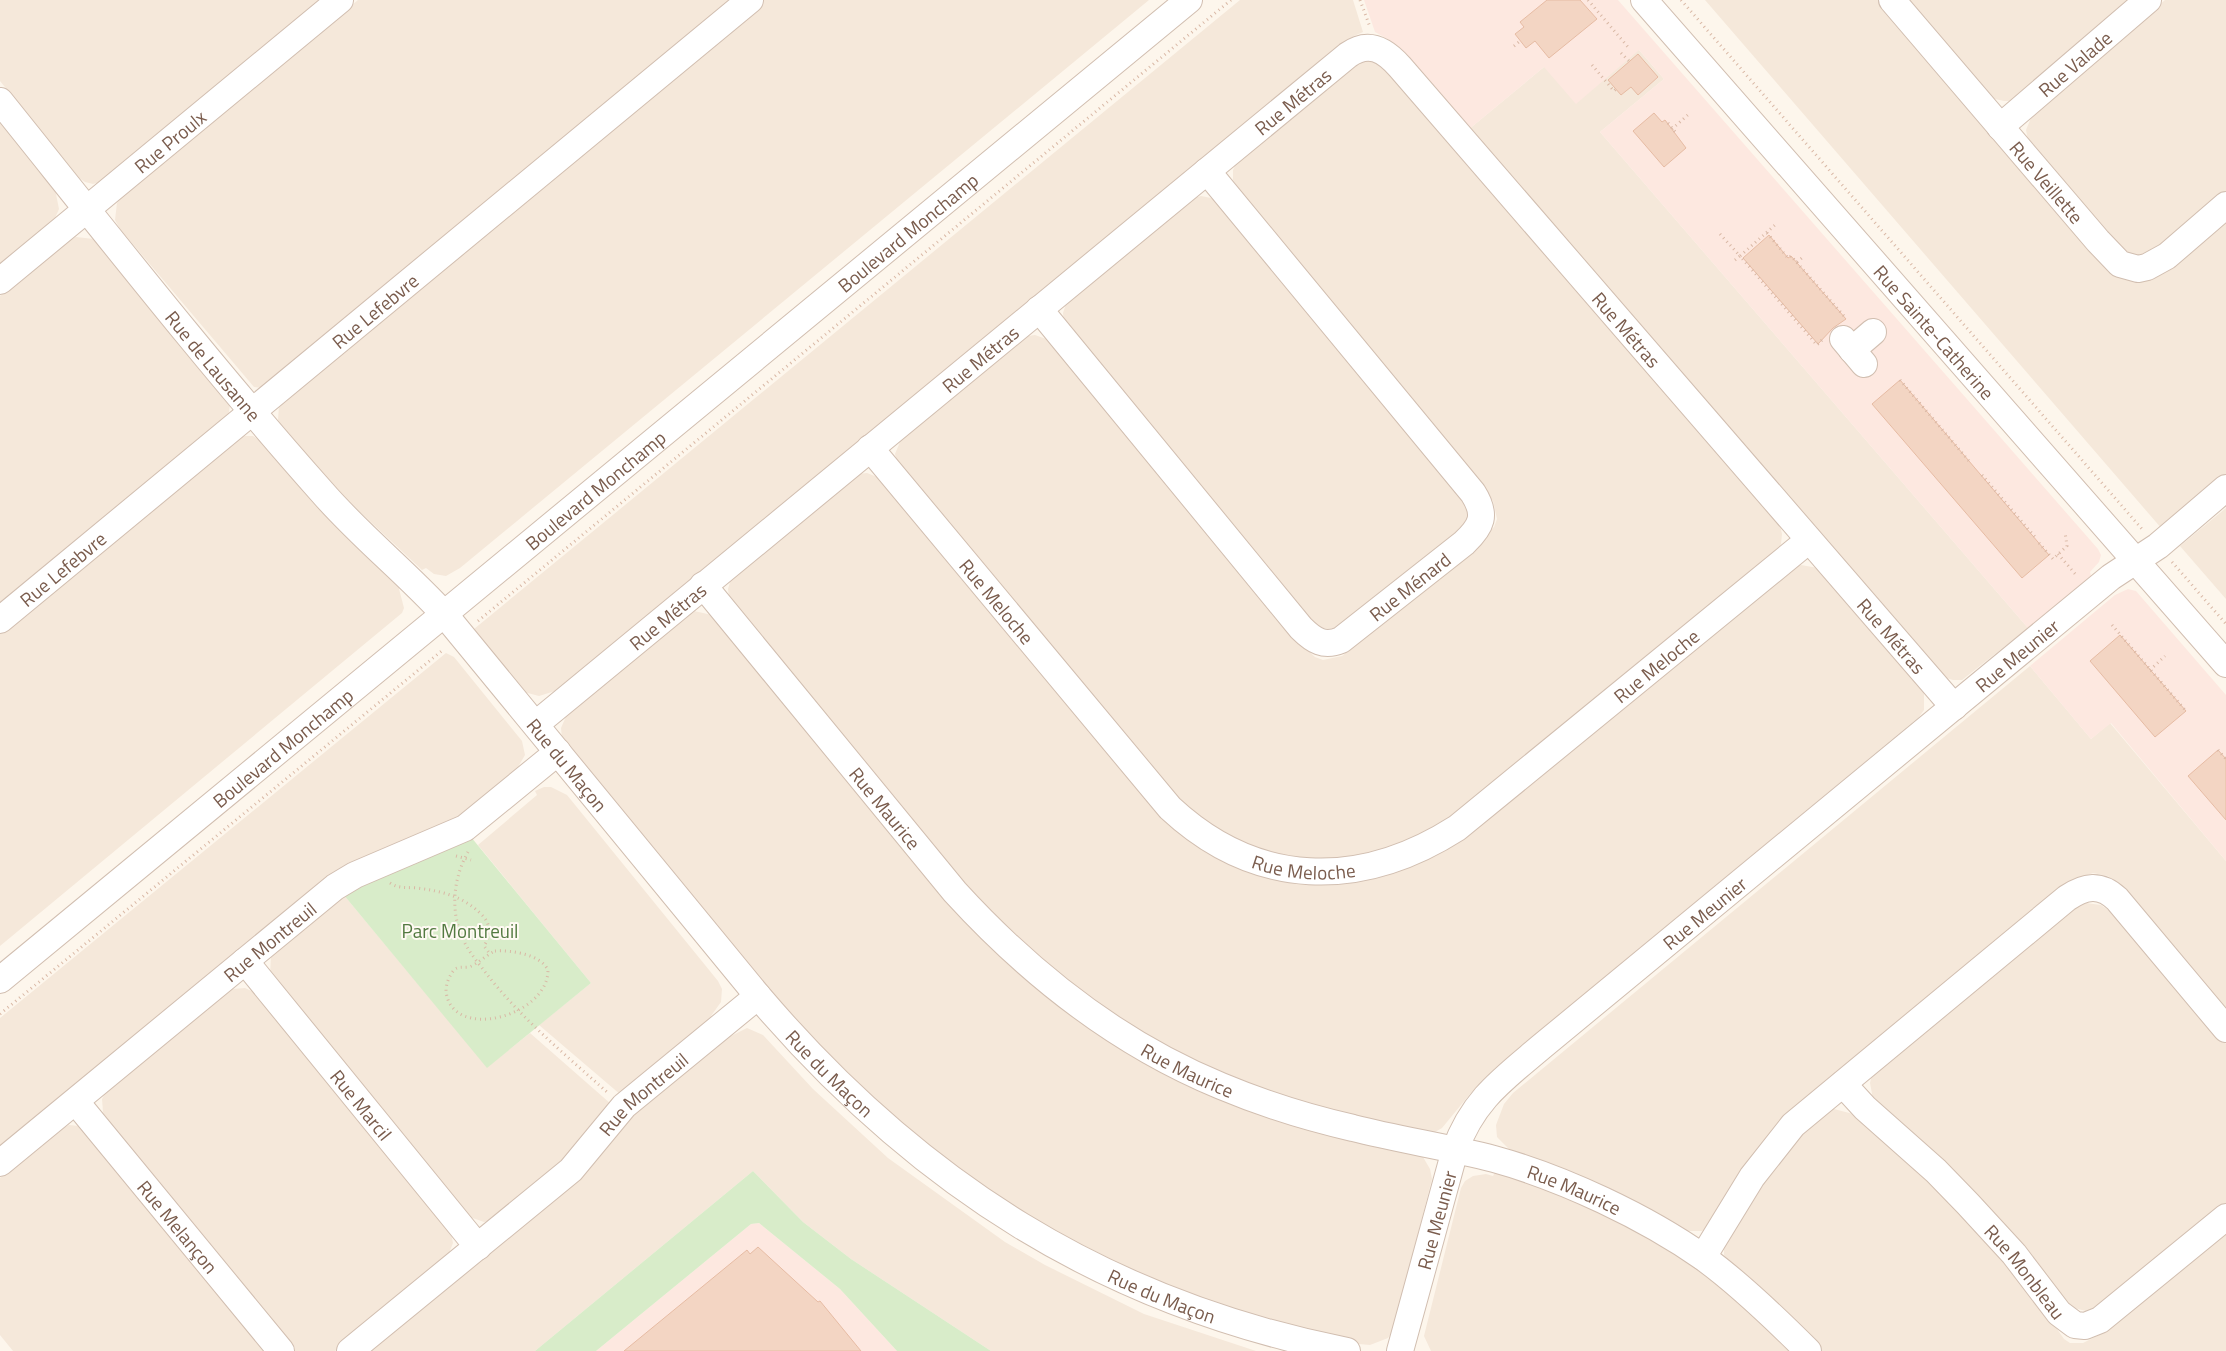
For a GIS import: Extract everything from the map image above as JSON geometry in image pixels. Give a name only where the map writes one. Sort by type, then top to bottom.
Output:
[{"type":"street","name":"Rue Proulx","points":[[0,281],[340,0]]},
{"type":"street","name":"Rue Lefebvre","points":[[0,620],[750,0]]},
{"type":"street","name":"Boulevard Monchamp","points":[[0,980],[1189,0]]},
{"type":"street","name":"Rue Sainte-Catherine","points":[[1644,0],[2226,664]]},
{"type":"street","name":"Rue Veillette","points":[[1892,0],[2114,259],[2138,269],[2156,264],[2226,205]]},
{"type":"street","name":"Rue Valade","points":[[2000,127],[2148,0]]},
{"type":"street","name":"Rue Métras","points":[[536,724],[1354,50],[1362,47],[1381,49],[1400,67],[1954,707]]},
{"type":"street","name":"Rue de Lausanne","points":[[0,102],[252,411],[344,517],[399,567],[445,615]]},
{"type":"street","name":"Rue Ménard","points":[[1039,310],[1301,628],[1316,641],[1332,644],[1341,640],[1464,543],[1477,528],[1481,519],[1482,510],[1473,493],[1207,171]]},
{"type":"street","points":[[1847,341],[1872,332]]},
{"type":"street","name":"Rue Meloche","points":[[870,448],[1170,808],[1200,832],[1222,845],[1274,866],[1300,871],[1350,871],[1370,867],[1415,852],[1456,828],[1809,540]]},
{"type":"street","name":"Rue Meunier","points":[[1400,1351],[1455,1150],[1464,1127],[1475,1109],[1498,1084],[2117,571],[2158,546],[2226,488]]},
{"type":"street","name":"Rue Maurice","points":[[703,585],[955,892],[984,924],[1021,959],[1078,1004],[1175,1063],[1248,1097],[1322,1121],[1496,1160],[1605,1202],[1703,1257],[1777,1321],[1808,1351]]},
{"type":"street","name":"Rue du Maçon","points":[[445,615],[758,996],[808,1054],[871,1115],[932,1165],[1022,1226],[1100,1270],[1173,1302],[1240,1325],[1348,1351]]},
{"type":"street","name":"Rue Montreuil","points":[[0,1163],[345,880],[465,828],[558,752]]},
{"type":"street","points":[[1703,1257],[1752,1177],[1779,1142],[1815,1106],[2066,898],[2085,888],[2102,888],[2117,898],[2226,1029]]},
{"type":"street","name":"Rue Marcil","points":[[245,962],[478,1247]]},
{"type":"street","name":"Rue Montreuil","points":[[350,1351],[571,1170],[629,1101],[758,996]]},
{"type":"street","name":"Rue Monbleau","points":[[1843,1084],[1865,1108],[1930,1166],[1968,1204],[2014,1254],[2059,1313],[2075,1325],[2085,1326],[2100,1320],[2226,1217]]},
{"type":"street","name":"Rue Melançon","points":[[76,1102],[281,1351]]},
{"type":"path","name":"Boulevard Monchamp","points":[[473,625],[1232,0]]},
{"type":"path","points":[[1360,0],[1372,32]]},
{"type":"path","points":[[1588,0],[1628,47]]},
{"type":"path","name":"Rue Sainte-Catherine","points":[[1681,0],[2146,534]]},
{"type":"path","points":[[1514,46],[1520,41]]},
{"type":"path","points":[[1621,53],[1629,62]]},
{"type":"path","points":[[1592,65],[1614,91],[1616,89]]},
{"type":"path","points":[[1672,129],[1690,113]]},
{"type":"path","points":[[1668,123],[1676,134]]},
{"type":"path","points":[[1735,260],[1775,225]]},
{"type":"path","points":[[1720,234],[1817,345],[1847,341],[1797,262],[1791,256],[1788,258],[1767,233]]},
{"type":"path","points":[[1797,262],[1803,257]]},
{"type":"path","points":[[1900,380],[1969,460]]},
{"type":"path","points":[[1982,475],[2035,537]]},
{"type":"path","points":[[2039,543],[2053,558],[2067,546],[2065,532]]},
{"type":"path","points":[[2058,554],[2082,581]]},
{"type":"path","points":[[2168,558],[2226,624]]},
{"type":"path","points":[[2112,624],[2186,711]]},
{"type":"path","name":"Boulevard Monchamp","points":[[0,1014],[443,649]]},
{"type":"path","points":[[2150,670],[2165,656]]},
{"type":"path","points":[[2218,750],[2226,759]]},
{"type":"path","points":[[471,860],[464,859],[454,896],[454,908],[463,940],[502,995],[616,1099]]},
{"type":"path","points":[[385,878],[398,887],[433,890],[454,896],[466,902],[485,918],[490,934],[484,946],[490,954]]},
{"type":"path","points":[[501,951],[516,952],[531,957],[546,966],[548,970],[546,986],[534,1000],[518,1011],[500,1017],[474,1019],[464,1017],[454,1010],[446,994],[446,985],[450,976],[458,968],[471,966],[490,954],[501,951]]},
{"type":"shaded area","points":[[0,0],[320,0],[100,182],[93,184],[79,178],[0,81]]},
{"type":"shaded area","points":[[358,0],[733,0],[263,388],[254,387],[120,229],[115,220],[117,203],[123,194]]},
{"type":"shaded area","points":[[764,0],[1149,0],[460,568],[446,576],[434,574],[426,568],[422,570],[343,496],[281,425],[278,420],[279,405],[298,386]]},
{"type":"shaded area","points":[[1240,0],[1353,0],[1363,32],[1354,36],[555,691],[539,696],[524,692],[476,636],[474,629]]},
{"type":"shaded area","points":[[1364,0],[1618,0],[2098,549],[2101,555],[2099,562],[2090,572],[2091,576],[2028,628],[1600,132],[1664,79],[1639,50],[1576,104],[1544,67],[1468,130],[1391,41],[1375,32]]},
{"type":"shaded area","points":[[1705,0],[1878,0],[2109,268],[2120,275],[2226,218],[2226,474],[2162,529]]},
{"type":"shaded area","points":[[1905,0],[2133,0],[2012,101],[2004,101],[1995,99],[1986,93]]},
{"type":"shaded area","points":[[2165,0],[2226,0],[2226,191],[2158,249],[2137,259],[2123,252],[2028,140],[2026,130],[2033,113]]},
{"type":"shaded area","points":[[1639,50],[1664,79],[1600,132],[2028,628],[1962,680],[1943,677],[1468,130],[1544,67]]},
{"type":"shaded area","points":[[1370,60],[1380,63],[1780,525],[1782,534],[1781,544],[1776,553],[1522,764],[1429,833],[1370,856],[1314,861],[1252,849],[1191,815],[897,462],[895,454],[902,437],[1028,336],[1035,335],[1052,341],[1295,638],[1315,657],[1323,660],[1342,656],[1478,544],[1494,527],[1497,519],[1493,501],[1248,203],[1233,180],[1233,170],[1238,160],[1352,64]]},
{"type":"shaded area","points":[[0,121],[55,189],[59,209],[55,218],[45,228],[0,265]]},
{"type":"shaded area","points":[[1201,196],[1211,198],[1220,203],[1465,502],[1468,513],[1467,521],[1461,529],[1339,627],[1328,629],[1318,627],[1306,619],[1064,323],[1063,313],[1066,304],[1191,199]]},
{"type":"shaded area","points":[[76,237],[94,239],[230,404],[229,412],[224,422],[0,607],[0,296],[66,242]]},
{"type":"shaded area","points":[[253,436],[262,442],[401,586],[399,589],[404,608],[402,613],[0,946],[0,632],[236,439]]},
{"type":"shaded area","points":[[867,473],[882,479],[1198,845],[1381,876],[1427,859],[1792,568],[1801,565],[1818,568],[1924,692],[1924,710],[1919,717],[1505,1060],[1470,1094],[1442,1128],[1435,1132],[1425,1133],[1298,1103],[1224,1076],[1143,1035],[1070,985],[984,909],[729,597],[728,589],[731,579],[858,474]]},
{"type":"shaded area","points":[[2226,508],[2226,599],[2180,546]]},
{"type":"shaded area","points":[[2128,589],[2136,591],[2226,695],[2226,861],[2111,723],[2091,739],[2030,666],[2115,595]]},
{"type":"shaded area","points":[[694,611],[712,615],[1064,1008],[1423,1157],[1430,1169],[1432,1179],[1393,1331],[1388,1338],[1370,1345],[1359,1344],[1274,1325],[1182,1295],[1059,1237],[909,1136],[784,1012],[562,738],[561,728],[568,712],[687,613]]},
{"type":"shaded area","points":[[446,653],[454,657],[522,741],[525,755],[518,767],[521,770],[461,820],[336,874],[0,1150],[0,1018]]},
{"type":"shaded area","points":[[2030,666],[2091,739],[2110,723],[2226,861],[2226,1014],[2115,881],[2108,876],[2093,873],[2076,879],[1841,1071],[1710,1226],[1702,1231],[1684,1231],[1507,1152],[1509,1149],[1497,1137],[1496,1125],[1504,1104],[1513,1093]]},
{"type":"shaded area","points":[[544,787],[551,787],[567,795],[718,981],[722,989],[721,1002],[711,1016],[714,1019],[621,1095],[539,1025],[591,983],[478,845],[537,795],[535,791]]},
{"type":"shaded area","points":[[343,894],[487,1067],[530,1033],[611,1104],[571,1154],[493,1220],[484,1222],[467,1216],[270,975],[271,956]]},
{"type":"shaded area","points":[[2086,903],[2101,905],[2122,920],[2226,1044],[2226,1205],[2097,1307],[2086,1311],[2074,1308],[2064,1301],[1873,1099],[1870,1083],[1872,1075],[2075,907]]},
{"type":"shaded area","points":[[245,988],[256,993],[451,1233],[453,1243],[449,1253],[440,1264],[335,1351],[295,1351],[110,1127],[103,1112],[102,1099],[107,1090],[232,989]]},
{"type":"shaded area","points":[[747,1028],[763,1035],[813,1089],[888,1158],[1005,1242],[1045,1265],[1144,1314],[1256,1351],[991,1351],[851,1259],[803,1222],[753,1171],[535,1351],[367,1351],[627,1116],[728,1033],[731,1036]]},
{"type":"shaded area","points":[[1834,1109],[1857,1115],[1950,1198],[2038,1302],[2064,1339],[2070,1343],[2083,1343],[2101,1334],[2226,1229],[2226,1351],[1822,1351],[1731,1266],[1724,1255],[1724,1246],[1780,1154],[1825,1110]]},
{"type":"shaded area","points":[[69,1125],[79,1126],[267,1351],[13,1351],[0,1335],[0,1178],[57,1131]]},
{"type":"shaded area","points":[[1495,1172],[1520,1178],[1619,1220],[1686,1258],[1740,1299],[1795,1351],[1431,1351],[1424,1336],[1461,1188],[1465,1181],[1473,1176],[1486,1174],[1493,1176]]},
{"type":"shaded area","points":[[759,1223],[840,1289],[897,1351],[596,1351],[751,1224]]},
{"type":"green space","name":"Parc Montreuil","points":[[471,837],[591,983],[487,1068],[343,894]]},
{"type":"green space","points":[[753,1171],[803,1222],[851,1259],[991,1351],[897,1351],[840,1289],[759,1223],[751,1224],[596,1351],[535,1351]]},
{"type":"building","points":[[1547,0],[1580,0],[1597,19],[1549,58],[1535,41],[1526,48],[1515,34],[1524,27],[1520,22]]},
{"type":"building","points":[[1638,54],[1658,77],[1638,95],[1631,87],[1621,95],[1608,80]]},
{"type":"building","points":[[1654,113],[1662,122],[1665,120],[1686,148],[1664,167],[1633,131]]},
{"type":"building","points":[[1769,235],[1788,258],[1791,256],[1846,319],[1833,328],[1818,344],[1743,258]]},
{"type":"building","points":[[1900,380],[2049,555],[2022,578],[1872,404]]},
{"type":"building","points":[[2120,635],[2186,711],[2155,737],[2090,661]]},
{"type":"building","points":[[2218,750],[2226,759],[2226,820],[2188,776]]},
{"type":"building","points":[[758,1247],[818,1302],[820,1301],[861,1351],[624,1351],[747,1250],[750,1254]]}]
